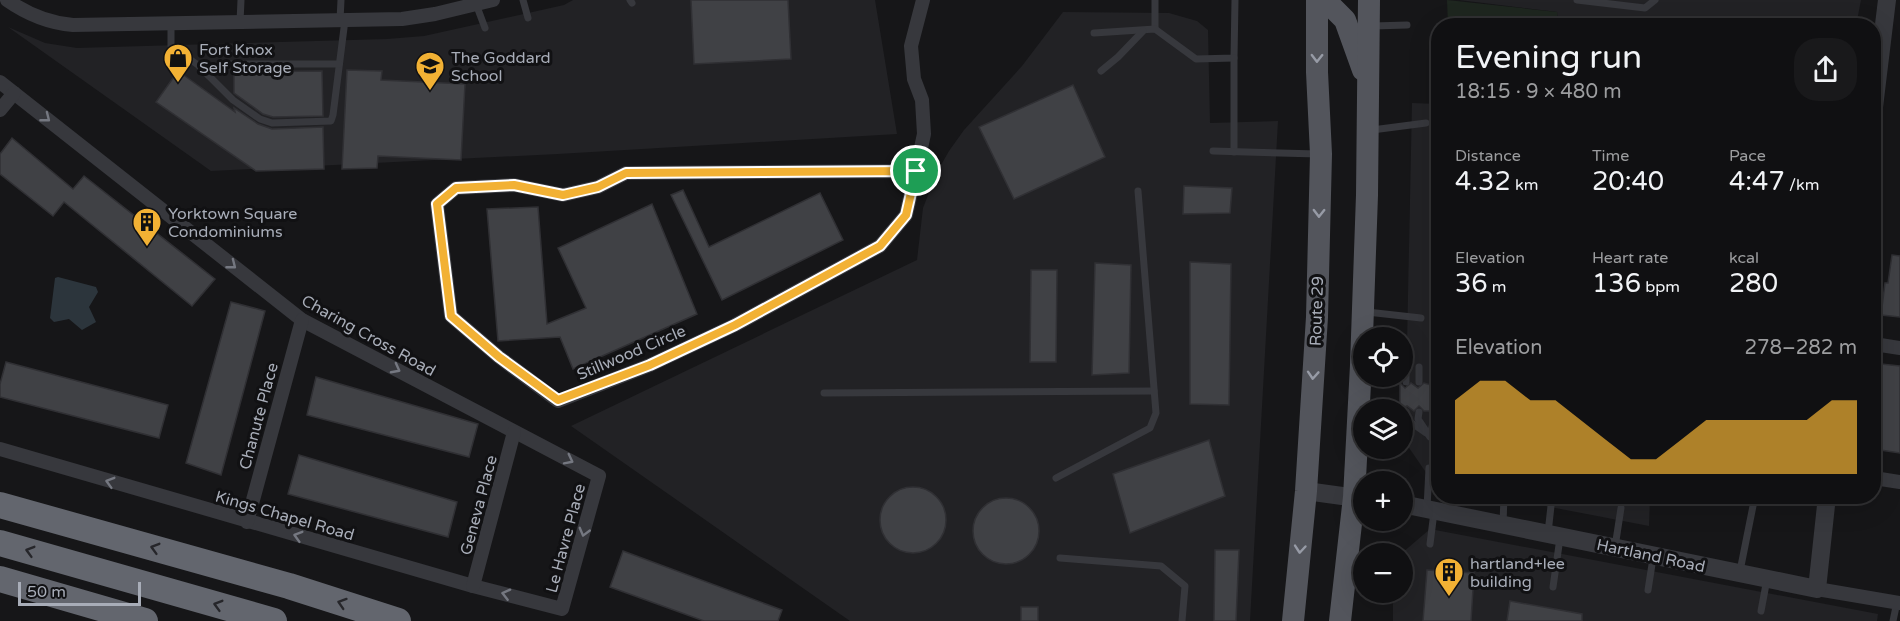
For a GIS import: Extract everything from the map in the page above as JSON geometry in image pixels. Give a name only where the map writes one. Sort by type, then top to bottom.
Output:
[{"type":"highway","points":[[0,506],[289,586],[398,621]]},
{"type":"highway","points":[[0,543],[274,621]]},
{"type":"highway","points":[[0,579],[145,621]]},
{"type":"main road","name":"Route 29","points":[[1293,621],[1306,491],[1317,317],[1321,154],[1317,72],[1317,0]]},
{"type":"main road","points":[[1325,0],[1345,20],[1368,86]]},
{"type":"main road","points":[[1363,327],[1369,130],[1369,0]]},
{"type":"main road","points":[[1360,471],[1362,387]]},
{"type":"main road","points":[[1340,621],[1354,531]]},
{"type":"street","name":"Stillwood Circle","points":[[916,171],[626,173],[598,187],[563,195],[514,185],[456,188],[437,204],[451,316],[499,357],[558,400],[650,365],[735,325],[880,246],[906,215],[916,171],[924,134],[922,100],[914,79],[911,46],[924,0]]},
{"type":"street","points":[[1881,49],[1887,0]]},
{"type":"street","points":[[13,2],[42,19],[63,24],[402,19],[485,2]]},
{"type":"street","name":"Charing Cross Road","points":[[0,82],[302,320],[599,476]]},
{"type":"street","points":[[0,110],[14,93]]},
{"type":"street","name":"Chanute Place","points":[[247,522],[302,320]]},
{"type":"street","points":[[1881,345],[1900,348]]},
{"type":"street","name":"Geneva Place","points":[[472,586],[514,432]]},
{"type":"street","name":"Kings Chapel Road","points":[[0,449],[247,522],[562,609]]},
{"type":"street","name":"Le Havre Place","points":[[562,609],[599,476]]},
{"type":"street","points":[[1881,479],[1900,482]]},
{"type":"street","points":[[1306,491],[1353,497]]},
{"type":"street","points":[[1817,589],[1826,504]]},
{"type":"street","name":"Hartland Road","points":[[1413,506],[1817,589],[1898,602]]},
{"type":"lane","points":[[240,22],[241,0]]},
{"type":"lane","points":[[171,23],[171,46],[198,65],[233,100],[260,119],[272,123],[331,121],[343,20],[341,0]]},
{"type":"lane","points":[[523,0],[528,18]]},
{"type":"lane","points":[[1155,0],[1155,29]]},
{"type":"lane","points":[[1234,152],[1235,0]]},
{"type":"lane","points":[[1577,0],[1645,8],[1655,0]]},
{"type":"lane","points":[[485,2],[485,28]]},
{"type":"lane","points":[[1369,26],[1407,25]]},
{"type":"lane","points":[[1094,33],[1155,29],[1196,59],[1234,58]]},
{"type":"lane","points":[[1101,72],[1143,31]]},
{"type":"lane","points":[[208,75],[219,64],[339,64]]},
{"type":"lane","points":[[1369,130],[1425,123]]},
{"type":"lane","points":[[1213,151],[1321,154]]},
{"type":"lane","points":[[1056,478],[1150,428],[1156,413],[1138,190]]},
{"type":"lane","points":[[1363,312],[1421,318]]},
{"type":"lane","points":[[1419,367],[1419,382]]},
{"type":"lane","points":[[824,393],[1154,391]]},
{"type":"lane","points":[[1419,412],[1418,419],[1430,437]]},
{"type":"lane","points":[[1413,424],[1430,437]]},
{"type":"lane","points":[[1430,437],[1431,432]]},
{"type":"lane","points":[[1429,468],[1430,544]]},
{"type":"lane","points":[[1503,524],[1504,504]]},
{"type":"lane","points":[[1553,504],[1555,534],[1553,586]]},
{"type":"lane","points":[[1740,573],[1753,504]]},
{"type":"lane","points":[[1615,547],[1621,508]]},
{"type":"lane","points":[[1648,590],[1654,555]]},
{"type":"lane","points":[[1060,558],[1161,567],[1185,586],[1182,621]]},
{"type":"lane","points":[[1761,611],[1767,579]]},
{"type":"lane","points":[[1893,621],[1898,602]]},
{"type":"shaded area","points":[[573,0],[875,0],[897,134],[211,171],[8,27],[45,43],[77,48],[387,39],[424,36],[564,5]]},
{"type":"shaded area","points":[[1447,0],[1557,12],[1557,18],[1448,18]]},
{"type":"shaded area","points":[[1459,0],[1861,0],[1858,18],[1557,18],[1557,12]]},
{"type":"shaded area","points":[[1063,12],[1169,13],[1197,21],[1208,30],[1210,123],[1278,121],[1250,621],[850,621],[571,426],[917,260],[923,208],[937,172],[949,151],[964,130],[1022,66]]},
{"type":"shaded area","points":[[1412,103],[1431,104],[1431,480],[1413,454],[1413,399],[1406,399],[1406,387],[1413,387],[1413,327],[1407,327]]},
{"type":"shaded area","points":[[55,278],[96,287],[98,292],[89,307],[96,322],[82,330],[69,319],[54,322],[50,318]]},
{"type":"shaded area","points":[[1535,504],[1650,504],[1649,526]]},
{"type":"shaded area","points":[[1430,529],[1878,614],[1877,621],[1393,621],[1393,603],[1413,603],[1413,544]]},
{"type":"building","points":[[691,0],[788,0],[791,59],[694,64]]},
{"type":"building","points":[[347,70],[382,71],[381,80],[465,84],[461,160],[378,156],[377,168],[342,169]]},
{"type":"building","points":[[178,71],[235,112],[234,108],[258,124],[272,129],[323,127],[324,169],[256,171],[156,102]]},
{"type":"building","points":[[322,71],[323,116],[273,117],[263,114],[234,93],[234,72]]},
{"type":"building","points":[[1073,85],[1105,157],[1014,199],[979,127]]},
{"type":"building","name":"Yorktown Square Condominiums","points":[[12,138],[73,189],[84,176],[215,279],[192,306],[64,202],[53,216],[0,174],[0,154]]},
{"type":"building","points":[[1184,186],[1232,188],[1230,213],[1183,214]]},
{"type":"building","points":[[683,190],[709,247],[820,193],[843,240],[722,300],[671,195]]},
{"type":"building","points":[[652,204],[697,314],[573,369],[560,337],[498,341],[487,209],[538,207],[547,324],[586,308],[558,248]]},
{"type":"building","points":[[1892,255],[1900,256],[1900,317],[1881,315],[1885,283],[1888,283]]},
{"type":"building","points":[[1190,262],[1231,264],[1229,405],[1190,404]]},
{"type":"building","points":[[1095,263],[1131,265],[1129,373],[1092,375]]},
{"type":"building","points":[[1031,270],[1057,270],[1056,362],[1030,362]]},
{"type":"building","points":[[231,302],[265,311],[221,475],[186,463]]},
{"type":"building","points":[[6,362],[168,405],[159,438],[0,397],[0,384]]},
{"type":"building","points":[[1881,364],[1900,366],[1900,453],[1881,450]]},
{"type":"building","points":[[316,377],[478,424],[469,457],[307,415]]},
{"type":"building","points":[[1424,383],[1431,385],[1431,409],[1424,411],[1419,406],[1414,411],[1413,399],[1400,399],[1400,387],[1413,387],[1413,384],[1418,388]]},
{"type":"building","points":[[1209,440],[1225,496],[1130,533],[1113,474]]},
{"type":"building","points":[[299,455],[457,502],[448,537],[288,494]]},
{"type":"building","points":[[913,487],[926,490],[936,497],[943,507],[946,520],[943,533],[936,543],[926,550],[913,553],[900,550],[890,543],[883,533],[880,520],[883,507],[890,497],[900,490]]},
{"type":"building","points":[[1006,498],[1019,501],[1029,508],[1036,518],[1039,531],[1036,544],[1029,554],[1019,561],[1006,564],[993,561],[983,554],[976,544],[973,531],[976,518],[983,508],[993,501]]},
{"type":"building","points":[[1215,550],[1239,550],[1236,621],[1214,621]]},
{"type":"building","points":[[623,551],[782,610],[778,621],[704,621],[610,587]]},
{"type":"building","name":"hartland+lee building","points":[[1427,570],[1474,573],[1471,621],[1423,621]]},
{"type":"building","points":[[1510,601],[1582,614],[1582,621],[1507,621]]},
{"type":"building","points":[[1021,607],[1038,607],[1038,621],[1021,621]]},
{"type":"place","name":"Fort Knox Self Storage","points":[[178,84]]},
{"type":"place","name":"The Goddard School","points":[[430,92]]},
{"type":"place","name":"Yorktown Square Condominiums","points":[[147,248]]},
{"type":"place","name":"hartland+lee building","points":[[1449,598]]},
{"type":"route","points":[[916,171],[906,215],[880,246],[735,325],[650,365],[558,400],[499,357],[451,316],[437,204],[456,188],[514,185],[563,195],[598,187],[626,173],[916,171]]}]
